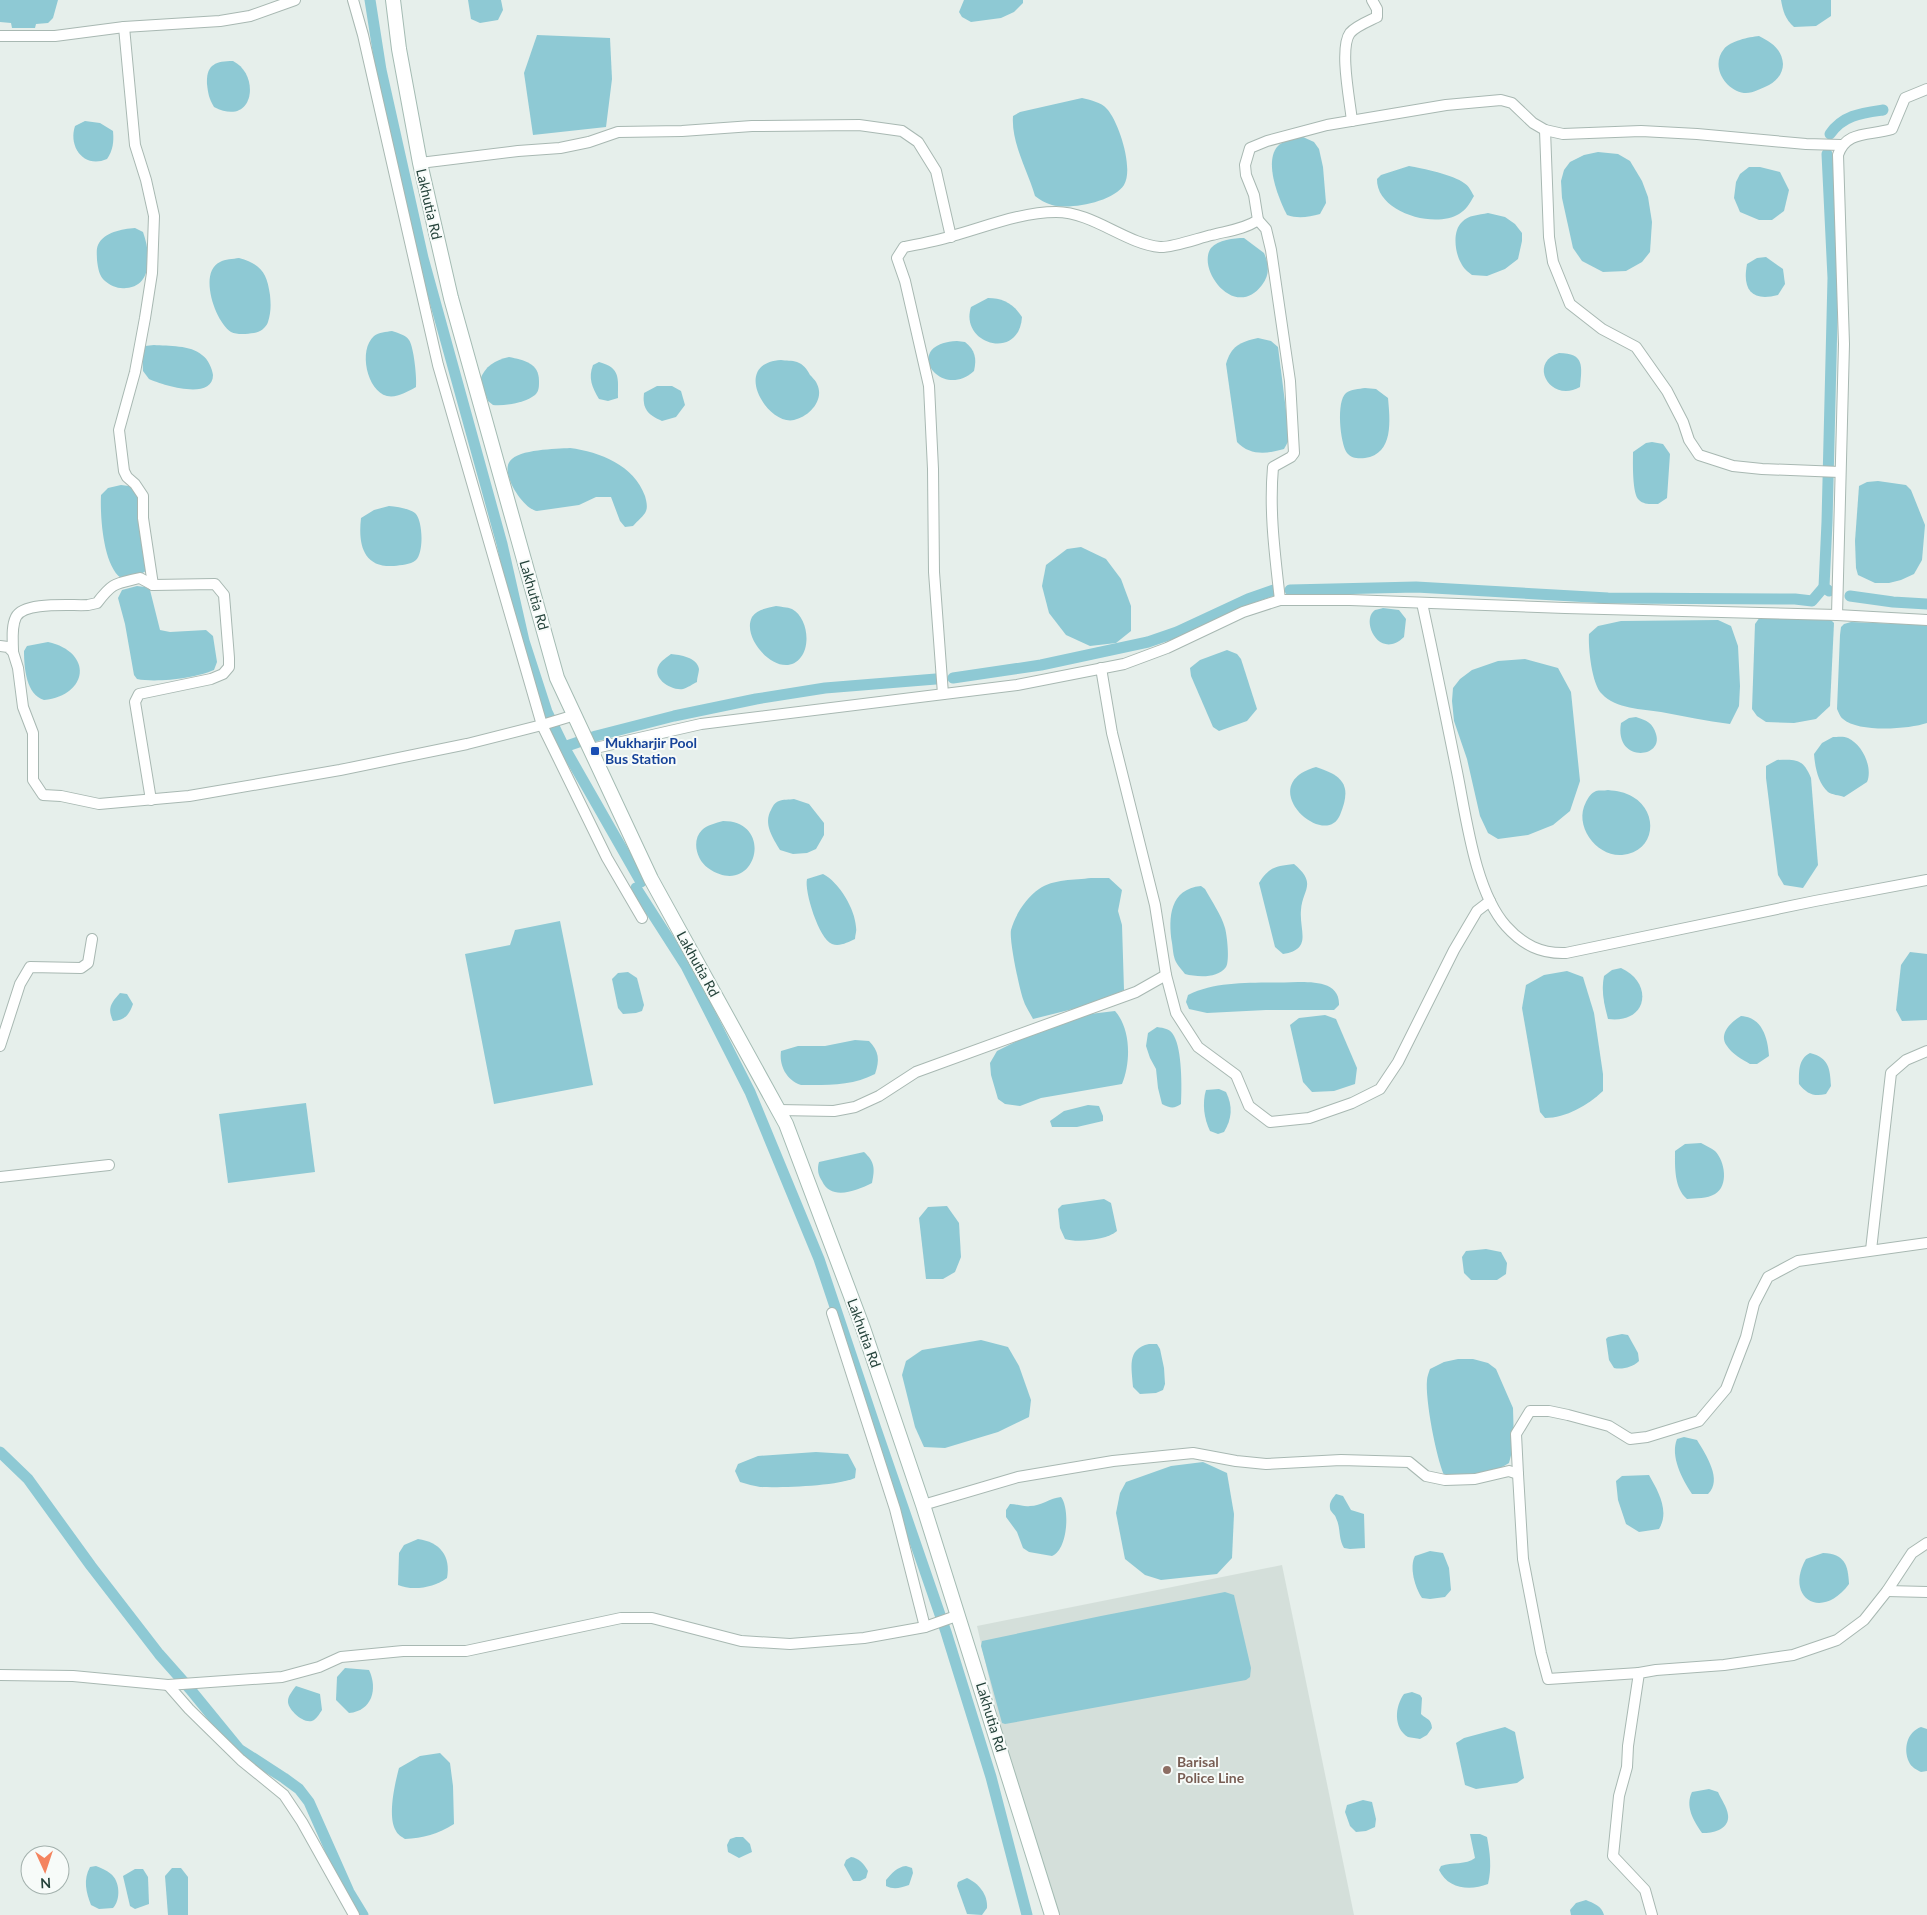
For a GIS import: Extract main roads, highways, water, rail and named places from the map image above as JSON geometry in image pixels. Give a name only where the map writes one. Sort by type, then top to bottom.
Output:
[{"type":"water","points":[[0,0],[58,0],[53,18],[48,23],[36,24],[35,28],[12,28],[11,23],[0,22]]},
{"type":"water","points":[[468,0],[501,0],[503,10],[498,20],[480,23],[471,19]]},
{"type":"water","points":[[964,0],[1023,0],[1023,3],[1014,12],[1001,18],[971,22],[962,17],[959,12]]},
{"type":"water","points":[[1781,0],[1831,0],[1831,16],[1816,26],[1794,27],[1785,15]]},
{"type":"water","points":[[537,35],[610,38],[612,79],[606,127],[533,135],[524,73]]},
{"type":"water","points":[[1759,36],[1772,44],[1781,54],[1782,71],[1775,81],[1754,92],[1744,93],[1737,91],[1726,82],[1719,70],[1720,56],[1727,46],[1745,38]]},
{"type":"water","points":[[233,61],[242,68],[247,77],[250,87],[249,97],[245,105],[238,111],[227,112],[214,107],[208,93],[207,78],[208,72],[213,65]]},
{"type":"water","points":[[1082,98],[1102,105],[1112,115],[1124,146],[1127,178],[1124,185],[1118,191],[1101,200],[1080,205],[1052,205],[1035,196],[1017,147],[1013,116],[1020,112]]},
{"type":"water","points":[[85,121],[100,123],[113,131],[113,146],[107,159],[91,161],[80,154],[76,148],[73,134],[75,126]]},
{"type":"water","points":[[1303,137],[1314,142],[1319,149],[1323,167],[1326,203],[1320,214],[1308,217],[1295,217],[1287,215],[1280,200],[1272,172],[1272,162],[1273,154],[1279,145],[1289,140]]},
{"type":"water","points":[[1598,152],[1618,154],[1630,161],[1642,181],[1648,197],[1652,222],[1650,252],[1642,262],[1626,271],[1603,272],[1582,261],[1573,248],[1562,198],[1561,181],[1564,170],[1570,162],[1584,155]]},
{"type":"water","points":[[1409,166],[1453,177],[1467,186],[1474,196],[1459,214],[1436,220],[1422,218],[1396,209],[1379,191],[1377,179],[1381,175]]},
{"type":"water","points":[[1749,167],[1760,167],[1780,172],[1789,190],[1784,211],[1772,220],[1759,220],[1740,212],[1734,198],[1736,182],[1740,174]]},
{"type":"water","points":[[1488,213],[1505,217],[1515,224],[1522,233],[1518,259],[1505,269],[1487,276],[1472,275],[1464,268],[1459,259],[1456,248],[1457,231],[1462,222],[1467,218]]},
{"type":"water","points":[[135,228],[143,232],[147,248],[148,266],[146,274],[135,286],[126,288],[115,287],[105,281],[100,274],[97,247],[104,237],[109,234],[119,230]]},
{"type":"water","points":[[1244,238],[1264,253],[1268,269],[1262,285],[1251,295],[1241,297],[1230,295],[1221,288],[1213,278],[1209,268],[1208,257],[1214,245],[1222,241]]},
{"type":"water","points":[[1766,257],[1783,269],[1785,284],[1778,295],[1761,297],[1751,292],[1748,287],[1746,281],[1747,264],[1757,258]]},
{"type":"water","points":[[239,258],[253,263],[262,270],[269,287],[271,305],[268,322],[263,329],[254,333],[239,334],[231,332],[225,327],[219,318],[211,297],[210,276],[214,267],[222,261]]},
{"type":"water","points":[[988,298],[999,299],[1008,303],[1022,317],[1018,331],[1011,340],[991,343],[981,338],[973,330],[970,320],[971,307]]},
{"type":"water","points":[[392,331],[402,334],[411,344],[415,363],[416,387],[398,395],[387,396],[380,393],[370,379],[367,369],[366,351],[369,342],[374,336]]},
{"type":"water","points":[[1258,338],[1271,341],[1278,347],[1289,434],[1289,440],[1284,449],[1265,453],[1247,450],[1237,442],[1226,364],[1237,346]]},
{"type":"water","points":[[957,341],[965,342],[973,351],[975,358],[974,371],[961,379],[949,380],[939,376],[931,369],[928,360],[931,351],[940,344]]},
{"type":"water","points":[[154,345],[192,349],[197,352],[206,359],[211,367],[213,375],[211,383],[205,387],[186,389],[164,385],[149,379],[143,371],[142,350],[145,346]]},
{"type":"water","points":[[1559,353],[1578,358],[1581,367],[1580,387],[1569,391],[1560,390],[1552,386],[1547,380],[1544,373],[1545,365],[1550,358]]},
{"type":"water","points":[[509,357],[525,361],[533,366],[538,375],[538,390],[531,398],[520,402],[493,405],[488,401],[480,380],[491,364]]},
{"type":"water","points":[[781,360],[795,361],[803,365],[816,382],[819,390],[817,402],[810,412],[794,420],[784,419],[773,414],[758,393],[756,382],[758,371],[766,364]]},
{"type":"water","points":[[599,362],[606,364],[615,371],[618,379],[618,398],[608,401],[599,399],[593,386],[591,374],[593,365]]},
{"type":"water","points":[[657,386],[672,386],[681,391],[685,405],[676,417],[662,421],[647,411],[644,403],[644,393]]},
{"type":"water","points":[[1365,388],[1376,389],[1388,398],[1388,435],[1386,443],[1381,450],[1365,458],[1357,458],[1347,453],[1342,441],[1341,404],[1346,393]]},
{"type":"water","points":[[1646,443],[1663,444],[1670,454],[1667,498],[1658,504],[1641,502],[1637,497],[1634,485],[1633,452]]},
{"type":"water","points":[[570,448],[604,457],[615,462],[633,476],[645,496],[647,509],[633,526],[625,527],[620,521],[611,497],[596,497],[579,505],[537,511],[525,504],[510,482],[508,467],[510,461],[521,454],[529,452]]},
{"type":"water","points":[[1878,481],[1906,485],[1911,490],[1925,525],[1922,560],[1914,574],[1889,583],[1875,583],[1858,575],[1856,568],[1855,541],[1859,486],[1867,482]]},
{"type":"water","points":[[121,485],[129,486],[138,492],[147,570],[138,575],[121,578],[115,572],[106,552],[102,527],[101,495],[108,488]]},
{"type":"water","points":[[389,506],[415,513],[420,522],[421,544],[419,556],[411,563],[384,566],[375,563],[369,559],[362,545],[361,518],[374,510]]},
{"type":"water","points":[[1081,547],[1106,559],[1121,579],[1131,606],[1131,631],[1116,643],[1090,646],[1066,635],[1049,613],[1042,586],[1046,565],[1067,549]]},
{"type":"water","points":[[137,586],[150,590],[160,630],[170,632],[206,630],[213,636],[217,662],[214,670],[176,679],[137,679],[134,675],[125,624],[118,598],[122,590]]},
{"type":"water","points":[[776,606],[792,609],[804,624],[807,638],[806,645],[801,657],[793,664],[784,665],[774,662],[757,647],[752,637],[750,626],[754,614],[766,608]]},
{"type":"water","points":[[1383,608],[1399,610],[1406,619],[1404,637],[1395,643],[1387,644],[1380,642],[1374,636],[1371,629],[1371,615],[1375,610]]},
{"type":"water","points":[[1760,617],[1829,618],[1834,623],[1830,706],[1816,719],[1794,723],[1766,722],[1757,716],[1752,709],[1755,624]]},
{"type":"water","points":[[1718,620],[1731,626],[1738,646],[1739,706],[1730,724],[1638,709],[1614,703],[1602,694],[1596,683],[1591,666],[1589,640],[1589,634],[1598,626],[1621,621]]},
{"type":"water","points":[[1851,622],[1927,625],[1927,723],[1909,727],[1872,728],[1850,723],[1841,717],[1837,709],[1840,635],[1841,627]]},
{"type":"water","points":[[48,642],[63,647],[73,655],[78,663],[80,673],[77,682],[70,690],[59,696],[44,700],[33,692],[27,680],[24,651],[27,646]]},
{"type":"water","points":[[1227,650],[1237,654],[1241,659],[1257,709],[1247,721],[1219,731],[1213,727],[1191,676],[1190,668],[1200,660]]},
{"type":"water","points":[[671,654],[688,657],[698,665],[697,682],[678,689],[668,686],[660,679],[657,670],[659,665]]},
{"type":"water","points":[[1525,659],[1558,668],[1571,692],[1580,781],[1570,811],[1553,825],[1528,835],[1498,839],[1488,833],[1480,816],[1467,759],[1454,721],[1453,688],[1460,679],[1472,670],[1498,661]]},
{"type":"water","points":[[1636,717],[1649,722],[1656,734],[1657,742],[1647,752],[1631,751],[1625,745],[1621,736],[1621,723],[1629,718]]},
{"type":"water","points":[[1833,737],[1846,737],[1853,741],[1862,751],[1868,764],[1869,776],[1867,782],[1844,797],[1828,792],[1819,779],[1815,764],[1814,754],[1822,743]]},
{"type":"water","points":[[1777,760],[1794,760],[1802,764],[1811,778],[1818,865],[1803,888],[1784,885],[1778,875],[1766,778],[1766,766]]},
{"type":"water","points":[[1316,767],[1326,770],[1339,778],[1345,789],[1344,805],[1340,815],[1332,824],[1321,825],[1309,820],[1298,811],[1292,800],[1291,787],[1298,776]]},
{"type":"water","points":[[1608,790],[1630,795],[1647,812],[1650,821],[1650,831],[1642,847],[1633,852],[1622,855],[1604,851],[1596,845],[1585,830],[1583,811],[1586,802],[1591,794],[1596,791]]},
{"type":"water","points":[[794,799],[809,804],[824,823],[824,835],[816,849],[807,853],[793,854],[780,850],[768,826],[772,807],[781,800]]},
{"type":"water","points":[[723,821],[740,824],[750,833],[754,845],[753,857],[748,868],[738,875],[724,875],[708,868],[698,855],[696,845],[699,834],[709,825]]},
{"type":"water","points":[[1294,864],[1301,871],[1307,882],[1301,910],[1302,938],[1298,948],[1283,954],[1275,947],[1259,883],[1270,870]]},
{"type":"water","points":[[823,874],[835,883],[853,912],[856,929],[855,939],[844,944],[835,945],[827,940],[822,933],[810,904],[807,879]]},
{"type":"water","points":[[1091,878],[1109,878],[1122,890],[1118,911],[1122,925],[1124,990],[1101,1002],[1033,1019],[1024,1002],[1017,975],[1011,935],[1013,924],[1025,902],[1039,889],[1051,883]]},
{"type":"water","points":[[1201,886],[1205,889],[1226,931],[1228,959],[1226,967],[1217,974],[1195,976],[1185,974],[1175,960],[1170,924],[1173,906],[1177,898],[1191,888]]},
{"type":"water","points":[[560,921],[593,1085],[494,1104],[465,954],[510,945],[515,930]]},
{"type":"water","points":[[1910,952],[1927,954],[1927,1020],[1902,1021],[1896,1010],[1901,965]]},
{"type":"water","points":[[1621,968],[1632,975],[1639,983],[1642,1001],[1632,1015],[1621,1019],[1608,1019],[1603,998],[1604,976],[1612,970]]},
{"type":"water","points":[[1567,971],[1583,977],[1594,1013],[1603,1074],[1603,1091],[1576,1110],[1561,1116],[1545,1118],[1540,1112],[1522,1008],[1526,985],[1544,975]]},
{"type":"water","points":[[628,972],[637,978],[644,1005],[642,1011],[623,1014],[618,1008],[612,979],[618,973]]},
{"type":"water","points":[[1241,983],[1318,983],[1331,988],[1338,997],[1339,1005],[1334,1010],[1266,1010],[1207,1013],[1189,1009],[1186,1002],[1188,995],[1214,986]]},
{"type":"water","points":[[120,993],[127,994],[133,1004],[126,1016],[113,1021],[110,1009]]},
{"type":"water","points":[[1115,1011],[1124,1027],[1128,1046],[1127,1066],[1122,1084],[1041,1098],[1020,1106],[1005,1104],[998,1099],[991,1075],[990,1063],[997,1051],[1023,1038],[1090,1014]]},
{"type":"water","points":[[1325,1015],[1336,1019],[1357,1068],[1355,1084],[1334,1091],[1312,1092],[1303,1082],[1290,1025],[1299,1018]]},
{"type":"water","points":[[1741,1016],[1748,1017],[1759,1024],[1767,1042],[1769,1056],[1757,1064],[1750,1064],[1737,1056],[1729,1049],[1725,1042],[1724,1037],[1727,1029]]},
{"type":"water","points":[[1157,1027],[1165,1028],[1171,1032],[1179,1050],[1181,1104],[1176,1107],[1162,1104],[1156,1069],[1146,1046],[1148,1033]]},
{"type":"water","points":[[855,1040],[869,1041],[875,1048],[878,1064],[875,1074],[853,1082],[801,1085],[791,1080],[782,1067],[781,1051],[798,1046],[825,1046]]},
{"type":"water","points":[[1810,1053],[1825,1061],[1829,1069],[1831,1086],[1826,1094],[1811,1094],[1799,1084],[1801,1062]]},
{"type":"water","points":[[1219,1089],[1226,1092],[1231,1112],[1224,1132],[1218,1134],[1210,1131],[1204,1106],[1206,1090]]},
{"type":"water","points":[[306,1103],[315,1172],[228,1183],[219,1114]]},
{"type":"water","points":[[1088,1105],[1099,1106],[1103,1121],[1077,1127],[1052,1127],[1050,1121],[1064,1111]]},
{"type":"water","points":[[1701,1143],[1715,1151],[1718,1155],[1723,1167],[1724,1180],[1719,1190],[1712,1196],[1687,1199],[1677,1183],[1675,1151],[1685,1144]]},
{"type":"water","points":[[864,1152],[873,1166],[872,1183],[859,1189],[838,1193],[826,1187],[819,1174],[819,1162]]},
{"type":"water","points":[[1104,1199],[1111,1203],[1117,1231],[1106,1237],[1092,1240],[1077,1241],[1065,1239],[1060,1228],[1058,1209],[1062,1205]]},
{"type":"water","points":[[947,1206],[959,1223],[961,1257],[955,1272],[943,1279],[926,1279],[919,1218],[928,1207]]},
{"type":"water","points":[[1486,1249],[1501,1252],[1507,1263],[1506,1274],[1497,1280],[1471,1280],[1464,1273],[1462,1257],[1466,1251]]},
{"type":"water","points":[[1622,1334],[1628,1335],[1638,1353],[1639,1361],[1627,1368],[1620,1369],[1614,1368],[1609,1360],[1606,1339]]},
{"type":"water","points":[[981,1340],[1008,1347],[1019,1366],[1031,1400],[1029,1417],[998,1432],[945,1448],[924,1447],[915,1427],[902,1375],[906,1361],[922,1350]]},
{"type":"water","points":[[1149,1344],[1157,1344],[1160,1349],[1165,1384],[1163,1390],[1156,1393],[1140,1394],[1133,1387],[1132,1360],[1137,1350]]},
{"type":"water","points":[[1458,1359],[1473,1359],[1488,1363],[1496,1369],[1513,1408],[1514,1444],[1509,1463],[1494,1471],[1469,1477],[1444,1475],[1429,1414],[1427,1379],[1430,1369],[1444,1362]]},
{"type":"water","points":[[1684,1437],[1697,1440],[1712,1467],[1714,1482],[1708,1494],[1692,1494],[1678,1467],[1675,1446],[1677,1439]]},
{"type":"water","points":[[816,1452],[848,1454],[856,1469],[855,1478],[823,1485],[760,1487],[740,1482],[735,1471],[738,1464],[758,1456]]},
{"type":"water","points":[[1203,1462],[1227,1473],[1234,1514],[1232,1558],[1217,1574],[1161,1580],[1145,1575],[1125,1559],[1116,1513],[1120,1493],[1126,1482],[1171,1466]]},
{"type":"water","points":[[1649,1475],[1662,1501],[1662,1522],[1659,1529],[1639,1532],[1626,1524],[1618,1500],[1616,1481],[1622,1476]]},
{"type":"water","points":[[1336,1494],[1343,1496],[1351,1510],[1364,1514],[1365,1548],[1344,1548],[1338,1522],[1330,1508]]},
{"type":"water","points":[[1061,1497],[1066,1510],[1066,1528],[1061,1546],[1052,1556],[1029,1552],[1023,1548],[1017,1532],[1006,1517],[1006,1510],[1010,1504],[1034,1506]]},
{"type":"water","points":[[418,1539],[432,1543],[442,1551],[447,1563],[447,1578],[423,1588],[410,1588],[398,1585],[399,1553],[404,1545]]},
{"type":"water","points":[[1430,1551],[1443,1553],[1449,1568],[1451,1590],[1445,1597],[1422,1598],[1415,1583],[1413,1561],[1415,1556]]},
{"type":"water","points":[[1823,1553],[1841,1558],[1848,1571],[1849,1584],[1838,1595],[1827,1601],[1817,1603],[1809,1600],[1803,1594],[1800,1584],[1800,1573],[1806,1559]]},
{"type":"water","points":[[1225,1592],[1234,1595],[1251,1668],[1250,1677],[1246,1680],[1005,1724],[1002,1723],[981,1646],[982,1641]]},
{"type":"water","points":[[345,1668],[369,1670],[373,1684],[373,1691],[368,1704],[357,1711],[349,1713],[336,1700],[337,1677]]},
{"type":"water","points":[[296,1686],[320,1694],[322,1710],[314,1720],[306,1721],[302,1719],[290,1708],[288,1699]]},
{"type":"water","points":[[1412,1692],[1420,1695],[1422,1698],[1421,1714],[1430,1721],[1432,1728],[1427,1735],[1420,1739],[1408,1737],[1403,1733],[1398,1723],[1397,1711],[1401,1699],[1404,1694]]},
{"type":"water","points":[[1505,1727],[1515,1732],[1524,1778],[1517,1783],[1476,1789],[1465,1785],[1456,1743],[1464,1738]]},
{"type":"water","points":[[1921,1727],[1927,1729],[1927,1771],[1921,1772],[1910,1764],[1906,1747],[1912,1733]]},
{"type":"water","points":[[440,1753],[450,1763],[454,1824],[430,1835],[405,1839],[397,1832],[393,1825],[392,1817],[399,1768],[420,1756]]},
{"type":"water","points":[[1709,1789],[1718,1792],[1726,1809],[1728,1820],[1720,1830],[1702,1833],[1691,1813],[1689,1802],[1692,1792]]},
{"type":"water","points":[[1363,1800],[1372,1802],[1376,1819],[1375,1827],[1366,1831],[1356,1832],[1350,1826],[1345,1812],[1347,1805]]},
{"type":"water","points":[[1470,1834],[1480,1834],[1487,1837],[1490,1872],[1488,1884],[1467,1888],[1454,1885],[1439,1870],[1441,1866],[1467,1862],[1475,1858]]},
{"type":"water","points":[[743,1837],[750,1844],[752,1852],[739,1858],[728,1852],[727,1845],[730,1839]]},
{"type":"water","points":[[851,1857],[859,1860],[865,1866],[868,1871],[866,1878],[860,1881],[853,1881],[844,1865],[846,1860]]},
{"type":"water","points":[[96,1866],[109,1873],[116,1881],[118,1896],[116,1905],[113,1908],[99,1909],[91,1905],[86,1877],[90,1867]]},
{"type":"water","points":[[906,1866],[912,1868],[913,1873],[909,1885],[897,1888],[886,1886],[886,1880],[893,1873]]},
{"type":"water","points":[[172,1868],[181,1868],[188,1877],[188,1915],[168,1915],[165,1876]]},
{"type":"water","points":[[135,1869],[143,1869],[148,1877],[149,1904],[135,1909],[130,1906],[123,1876]]},
{"type":"water","points":[[967,1878],[978,1886],[986,1898],[987,1908],[982,1915],[967,1914],[957,1886],[958,1882]]},
{"type":"water","points":[[1586,1900],[1599,1907],[1604,1915],[1571,1915],[1570,1910],[1576,1903]]},
{"type":"waterway","points":[[370,0],[381,70],[423,258],[502,544],[524,641],[547,712],[564,747],[641,882]]},
{"type":"waterway","points":[[1830,134],[1847,119],[1860,114],[1883,110]]},
{"type":"waterway","points":[[1827,154],[1833,278],[1824,587],[1829,591]]},
{"type":"waterway","points":[[1290,590],[1416,587],[1608,598],[1795,599],[1812,601],[1824,587]]},
{"type":"waterway","points":[[953,678],[1041,665],[1148,642],[1177,632],[1248,599],[1274,590]]},
{"type":"waterway","points":[[1850,596],[1893,602],[1927,604]]},
{"type":"waterway","points":[[564,747],[596,736],[674,716],[756,699],[825,688],[936,679]]},
{"type":"waterway","points":[[636,888],[686,966],[750,1092],[819,1259],[946,1632],[991,1777],[1027,1915]]},
{"type":"waterway","points":[[0,1452],[28,1479],[91,1566],[159,1654],[239,1749],[299,1789],[309,1802],[349,1892],[363,1915]]},
{"type":"place","name":"Mukharjir Pool Bus Station","points":[[595,751]]},
{"type":"place","name":"Barisal Police Line","points":[[1167,1770]]}]
